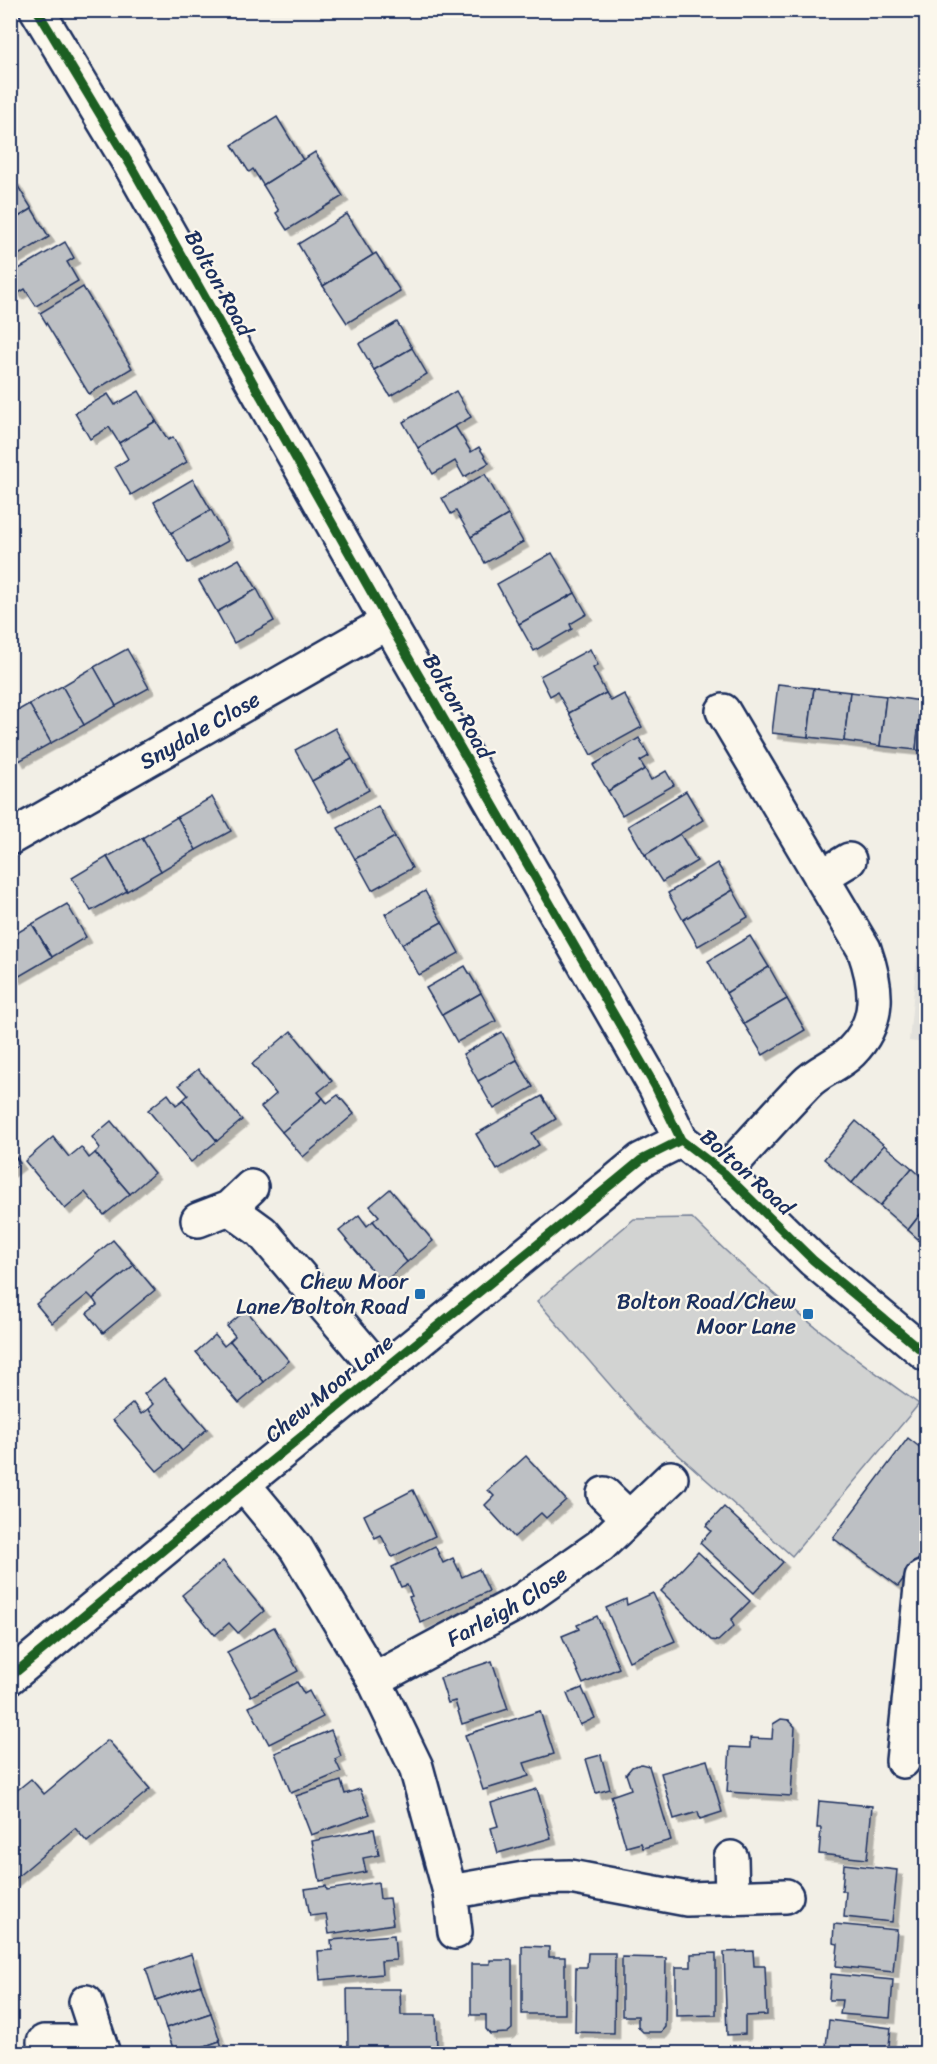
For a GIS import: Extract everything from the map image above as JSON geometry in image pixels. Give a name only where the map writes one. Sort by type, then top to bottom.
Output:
[{"type":"street","name":"Bolton Road","points":[[46,14],[387,622],[655,1086],[681,1140],[724,1173],[813,1260],[927,1354]]},
{"type":"street","name":"Snydale Close","points":[[10,838],[387,622]]},
{"type":"street","points":[[723,711],[864,949],[873,972],[876,1004],[867,1031],[851,1053],[808,1081],[724,1173]]},
{"type":"street","points":[[821,877],[849,860]]},
{"type":"street","name":"Chew Moor Lane","points":[[10,1677],[380,1371],[641,1160],[681,1140]]},
{"type":"street","points":[[198,1220],[240,1198],[262,1232],[380,1371]]},
{"type":"street","name":"Farleigh Close","points":[[374,1680],[523,1600],[600,1546],[671,1478]]},
{"type":"street","points":[[243,1484],[296,1548],[374,1680],[417,1767],[450,1892],[455,1932]]},
{"type":"street","points":[[604,1494],[629,1518]]},
{"type":"street","points":[[903,1761],[923,1610],[922,1578]]},
{"type":"street","points":[[731,1858],[732,1898]]},
{"type":"street","points":[[450,1892],[530,1878],[570,1877],[687,1899],[786,1896]]},
{"type":"street","points":[[44,2042],[101,2048],[86,2002]]},
{"type":"shaded area","points":[[926,865],[926,1043],[909,1041]]},
{"type":"shaded area","points":[[692,1218],[745,1269],[801,1316],[919,1404],[792,1556],[644,1424],[537,1301],[634,1219]]},
{"type":"building","points":[[277,117],[303,160],[263,185],[253,169],[249,172],[232,145]]},
{"type":"building","points":[[315,152],[343,196],[287,230],[276,213],[279,211],[263,185]]},
{"type":"building","points":[[14,180],[32,209],[10,222],[10,182]]},
{"type":"building","points":[[32,209],[49,237],[10,260],[10,222]]},
{"type":"building","points":[[347,214],[373,255],[323,286],[298,244]]},
{"type":"building","points":[[65,242],[74,258],[67,262],[78,281],[36,306],[25,289],[17,294],[10,282],[10,274]]},
{"type":"building","points":[[376,253],[400,291],[347,323],[323,286]]},
{"type":"building","points":[[83,287],[132,368],[89,394],[40,313]]},
{"type":"building","points":[[397,322],[412,348],[374,370],[359,344]]},
{"type":"building","points":[[412,348],[427,374],[390,396],[374,370]]},
{"type":"building","points":[[139,391],[156,421],[119,443],[109,427],[90,439],[75,413],[108,394],[115,405]]},
{"type":"building","points":[[456,391],[471,417],[418,448],[403,422]]},
{"type":"building","points":[[156,421],[168,440],[173,437],[187,462],[131,495],[115,467],[128,459],[119,443]]},
{"type":"building","points":[[455,426],[471,452],[479,447],[489,463],[464,477],[455,461],[433,474],[418,448]]},
{"type":"building","points":[[485,474],[508,515],[471,537],[456,511],[451,514],[442,498]]},
{"type":"building","points":[[193,479],[211,510],[171,533],[154,502]]},
{"type":"building","points":[[211,510],[228,541],[188,563],[171,533]]},
{"type":"building","points":[[508,515],[523,542],[485,563],[471,537]]},
{"type":"building","points":[[552,553],[575,593],[519,624],[497,584]]},
{"type":"building","points":[[239,559],[257,589],[217,612],[199,581]]},
{"type":"building","points":[[257,589],[274,621],[234,643],[217,612]]},
{"type":"building","points":[[575,593],[587,614],[570,624],[572,629],[534,651],[519,624]]},
{"type":"building","points":[[127,649],[149,688],[116,706],[94,667]]},
{"type":"building","points":[[590,649],[598,665],[593,668],[606,693],[569,713],[557,692],[550,696],[540,676]]},
{"type":"building","points":[[94,667],[116,706],[84,725],[62,686]]},
{"type":"building","points":[[778,684],[814,688],[808,737],[772,733]]},
{"type":"building","points":[[62,686],[84,725],[51,743],[29,704]]},
{"type":"building","points":[[814,688],[850,692],[844,741],[808,737]]},
{"type":"building","points":[[850,692],[886,696],[880,746],[844,741]]},
{"type":"building","points":[[606,693],[611,701],[624,694],[642,727],[591,755],[569,713]]},
{"type":"building","points":[[886,696],[921,701],[916,750],[880,746]]},
{"type":"building","points":[[921,701],[926,701],[926,751],[916,750]]},
{"type":"building","points":[[29,704],[51,743],[19,761],[10,745],[10,715]]},
{"type":"building","points":[[335,728],[352,759],[312,781],[295,750]]},
{"type":"building","points":[[639,738],[649,756],[640,761],[645,769],[608,791],[593,765]]},
{"type":"building","points":[[352,759],[369,790],[329,812],[312,781]]},
{"type":"building","points":[[645,769],[651,780],[666,771],[674,785],[622,815],[608,791]]},
{"type":"building","points":[[686,791],[703,820],[645,855],[628,826]]},
{"type":"building","points":[[212,797],[231,831],[196,850],[177,817]]},
{"type":"building","points":[[378,806],[395,837],[355,859],[338,828]]},
{"type":"building","points":[[177,817],[196,850],[161,871],[142,838]]},
{"type":"building","points":[[680,834],[697,861],[662,882],[645,855]]},
{"type":"building","points":[[395,837],[412,868],[372,890],[355,859]]},
{"type":"building","points":[[142,838],[161,871],[127,891],[107,857]]},
{"type":"building","points":[[107,857],[127,891],[91,911],[72,878]]},
{"type":"building","points":[[717,863],[733,890],[683,920],[668,893]]},
{"type":"building","points":[[733,890],[748,917],[698,946],[683,920]]},
{"type":"building","points":[[425,891],[442,922],[402,944],[385,914]]},
{"type":"building","points":[[67,904],[86,937],[52,957],[32,924]]},
{"type":"building","points":[[442,922],[459,953],[419,975],[402,944]]},
{"type":"building","points":[[32,924],[52,957],[16,978],[10,968],[10,937]]},
{"type":"building","points":[[750,936],[769,967],[726,993],[708,961]]},
{"type":"building","points":[[465,966],[481,993],[442,1015],[426,988]]},
{"type":"building","points":[[769,967],[787,999],[744,1024],[726,993]]},
{"type":"building","points":[[481,993],[496,1021],[457,1042],[442,1015]]},
{"type":"building","points":[[787,999],[805,1030],[763,1055],[744,1024]]},
{"type":"building","points":[[291,1031],[332,1081],[318,1092],[323,1098],[282,1132],[261,1107],[276,1094],[252,1064]]},
{"type":"building","points":[[502,1032],[517,1060],[478,1081],[463,1054]]},
{"type":"building","points":[[517,1060],[533,1087],[494,1109],[478,1081]]},
{"type":"building","points":[[198,1069],[242,1120],[217,1141],[183,1100],[188,1095],[179,1085]]},
{"type":"building","points":[[168,1094],[176,1105],[183,1100],[217,1141],[191,1162],[148,1110]]},
{"type":"building","points":[[338,1095],[354,1114],[303,1157],[282,1132],[323,1098],[327,1103]]},
{"type":"building","points":[[542,1096],[556,1119],[532,1133],[539,1145],[497,1170],[476,1134]]},
{"type":"building","points":[[111,1121],[154,1173],[130,1194],[95,1153],[100,1148],[92,1137]]},
{"type":"building","points":[[856,1121],[884,1145],[852,1183],[824,1159]]},
{"type":"building","points":[[53,1137],[69,1157],[81,1147],[89,1158],[95,1153],[130,1194],[104,1215],[85,1192],[65,1209],[25,1161]]},
{"type":"building","points":[[884,1145],[912,1168],[880,1206],[852,1183]]},
{"type":"building","points":[[10,1150],[20,1163],[10,1171]]},
{"type":"building","points":[[912,1168],[926,1181],[926,1207],[908,1230],[880,1206]]},
{"type":"building","points":[[390,1189],[433,1241],[407,1262],[373,1221],[379,1216],[370,1206]]},
{"type":"building","points":[[926,1207],[926,1246],[908,1230]]},
{"type":"building","points":[[359,1215],[367,1226],[373,1221],[407,1262],[383,1283],[339,1231]]},
{"type":"building","points":[[113,1240],[134,1265],[93,1299],[88,1294],[52,1323],[36,1304]]},
{"type":"building","points":[[134,1265],[155,1290],[103,1333],[87,1313],[97,1305],[93,1299]]},
{"type":"building","points":[[246,1310],[289,1361],[264,1382],[230,1341],[235,1336],[227,1326]]},
{"type":"building","points":[[215,1335],[224,1346],[230,1341],[264,1382],[239,1403],[196,1352]]},
{"type":"building","points":[[164,1378],[207,1429],[182,1451],[148,1409],[153,1404],[144,1394]]},
{"type":"building","points":[[133,1403],[141,1414],[148,1409],[182,1451],[157,1471],[113,1420]]},
{"type":"building","points":[[908,1438],[926,1452],[926,1549],[898,1586],[833,1538]]},
{"type":"building","points":[[526,1456],[566,1500],[546,1518],[541,1513],[514,1537],[485,1505],[494,1496],[488,1490]]},
{"type":"building","points":[[413,1490],[435,1536],[392,1557],[381,1535],[375,1538],[364,1515]]},
{"type":"building","points":[[724,1507],[783,1562],[754,1593],[700,1543],[711,1531],[706,1526]]},
{"type":"building","points":[[435,1546],[443,1563],[453,1558],[462,1577],[479,1569],[489,1591],[421,1623],[409,1597],[412,1596],[407,1585],[401,1587],[392,1567]]},
{"type":"building","points":[[698,1552],[750,1601],[731,1620],[734,1626],[718,1641],[711,1640],[661,1591]]},
{"type":"building","points":[[223,1561],[264,1611],[238,1633],[229,1623],[215,1635],[182,1595]]},
{"type":"building","points":[[653,1593],[675,1641],[629,1661],[606,1608],[626,1599],[627,1605]]},
{"type":"building","points":[[597,1616],[619,1668],[583,1684],[562,1636],[579,1629],[577,1625]]},
{"type":"building","points":[[274,1627],[298,1671],[251,1696],[227,1652]]},
{"type":"building","points":[[492,1661],[508,1709],[462,1724],[455,1701],[448,1703],[440,1678]]},
{"type":"building","points":[[297,1682],[304,1694],[309,1691],[323,1717],[269,1744],[249,1707]]},
{"type":"building","points":[[582,1688],[595,1718],[580,1725],[567,1694]]},
{"type":"building","points":[[540,1711],[554,1754],[524,1763],[529,1776],[483,1790],[465,1735]]},
{"type":"building","points":[[781,1719],[789,1720],[795,1727],[791,1796],[727,1792],[730,1747],[750,1748],[750,1738],[772,1739],[773,1724]]},
{"type":"building","points":[[331,1730],[341,1756],[335,1759],[341,1772],[291,1793],[275,1753]]},
{"type":"building","points":[[108,1740],[150,1789],[87,1842],[75,1828],[10,1883],[10,1796],[31,1779],[44,1794]]},
{"type":"building","points":[[601,1755],[610,1789],[596,1793],[586,1759]]},
{"type":"building","points":[[707,1760],[722,1812],[700,1819],[698,1812],[674,1819],[661,1773]]},
{"type":"building","points":[[641,1764],[649,1766],[671,1840],[643,1848],[641,1843],[626,1847],[611,1796],[631,1789],[626,1774],[632,1767]]},
{"type":"building","points":[[341,1781],[345,1794],[360,1789],[370,1814],[311,1835],[296,1796]]},
{"type":"building","points":[[537,1789],[551,1838],[498,1853],[491,1828],[498,1826],[491,1803]]},
{"type":"building","points":[[819,1801],[872,1806],[867,1859],[819,1854],[821,1828],[817,1828]]},
{"type":"building","points":[[374,1829],[379,1855],[363,1858],[366,1872],[320,1881],[312,1841]]},
{"type":"building","points":[[844,1864],[897,1870],[892,1922],[844,1917],[846,1891],[842,1891]]},
{"type":"building","points":[[378,1882],[380,1899],[389,1898],[393,1924],[329,1934],[326,1914],[310,1916],[305,1889],[326,1886],[327,1890]]},
{"type":"building","points":[[834,1924],[897,1930],[893,1972],[836,1966],[838,1944],[833,1943]]},
{"type":"building","points":[[394,1935],[396,1960],[381,1961],[382,1974],[320,1980],[318,1951],[332,1950],[331,1940]]},
{"type":"building","points":[[522,1946],[549,1947],[549,1957],[565,1957],[565,2014],[522,2014]]},
{"type":"building","points":[[753,1951],[754,1966],[765,1966],[767,2015],[745,2016],[745,2034],[727,2035],[724,1952]]},
{"type":"building","points":[[588,1953],[615,1953],[614,2033],[575,2032],[576,1967],[587,1967]]},
{"type":"building","points":[[716,1953],[716,2015],[676,2016],[676,1967],[691,1967],[691,1954]]},
{"type":"building","points":[[191,1954],[201,1985],[156,2000],[146,1969]]},
{"type":"building","points":[[622,1957],[666,1958],[665,2027],[661,2032],[643,2032],[638,2027],[638,2016],[622,2016]]},
{"type":"building","points":[[490,1960],[512,1960],[512,2029],[507,2033],[490,2034],[486,2029],[486,2015],[471,2015],[471,1964],[490,1964]]},
{"type":"building","points":[[831,1974],[893,1980],[890,2018],[840,2014],[842,2000],[829,2000]]},
{"type":"building","points":[[201,1985],[211,2013],[166,2028],[156,2000]]},
{"type":"building","points":[[347,1989],[400,1989],[401,2015],[436,2015],[437,2051],[403,2051],[403,2047],[348,2048]]},
{"type":"building","points":[[211,2013],[220,2041],[182,2054],[175,2054],[166,2028]]},
{"type":"building","points":[[829,2020],[891,2028],[888,2054],[839,2054],[839,2047],[826,2046]]},
{"type":"building","points":[[220,2041],[224,2054],[182,2054]]},
{"type":"cycle path","points":[[37,10],[131,166],[388,622],[655,1086],[681,1140],[724,1173],[813,1260],[926,1354]]},
{"type":"cycle path","points":[[10,1677],[641,1160],[681,1140]]},
{"type":"place","name":"Chew Moor Lane/Bolton Road","points":[[420,1294]]},
{"type":"place","name":"Bolton Road/Chew Moor Lane","points":[[808,1314]]}]
